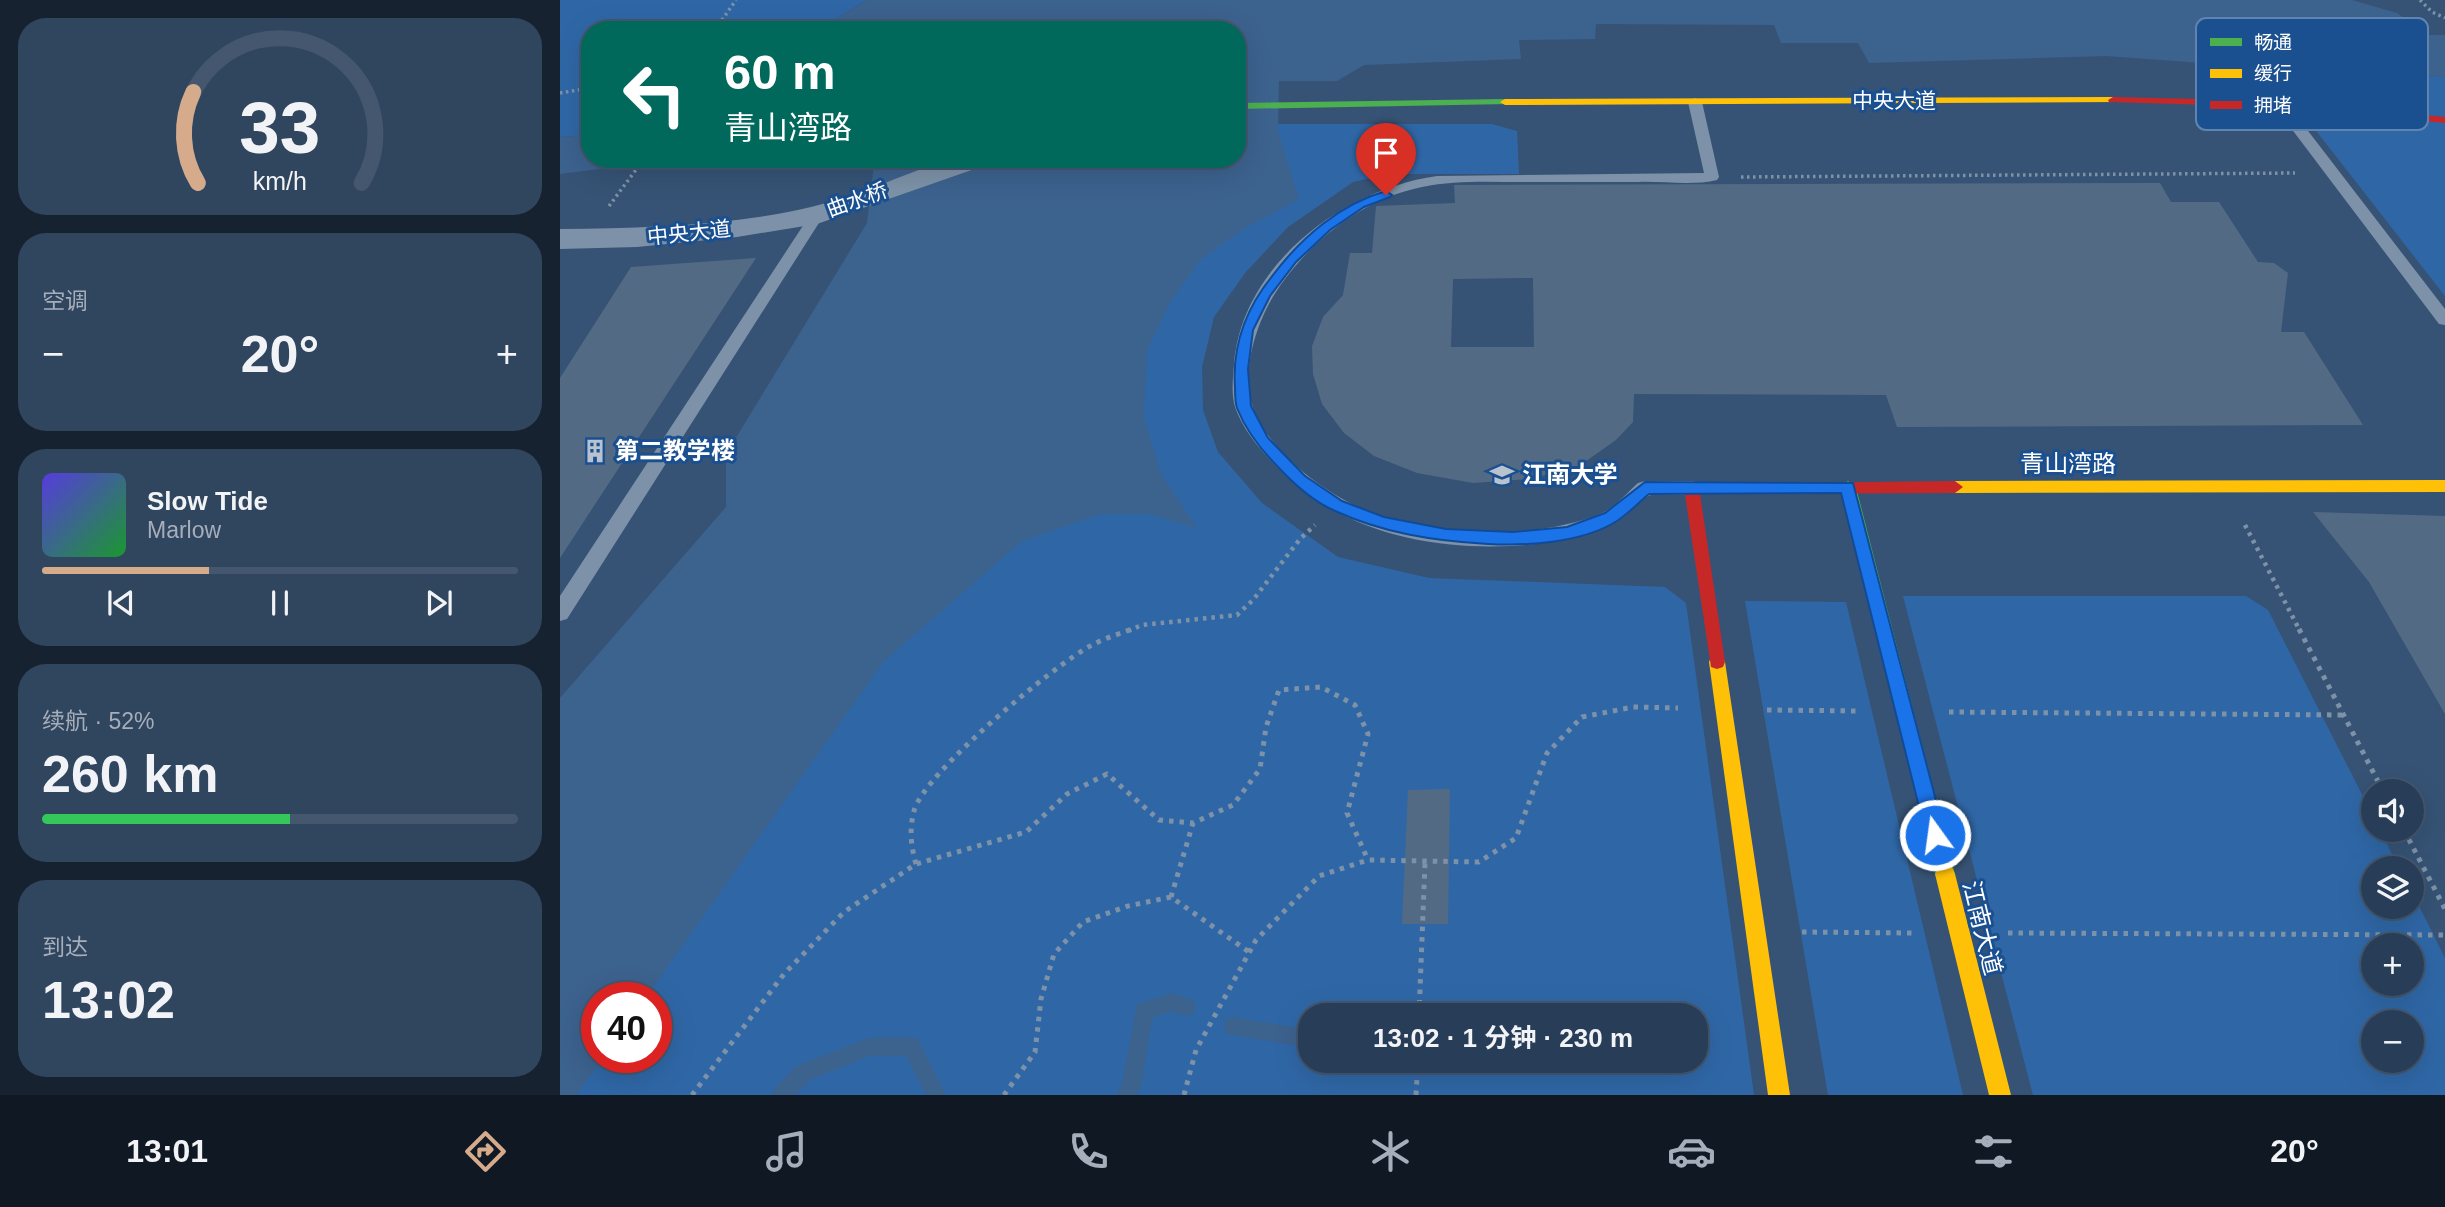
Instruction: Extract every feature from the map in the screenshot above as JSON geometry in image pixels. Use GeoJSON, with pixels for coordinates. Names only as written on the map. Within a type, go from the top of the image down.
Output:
{"type":"FeatureCollection","features":[{"type":"Feature","properties":{"kind":"street","name":"中央大道"},"geometry":{"type":"LineString","coordinates":[[1246,106],[1375,102],[2196,101]]}},
{"type":"Feature","properties":{"kind":"street","name":"曲水桥"},"geometry":{"type":"LineString","coordinates":[[817,215],[947,168]]}},
{"type":"Feature","properties":{"kind":"street","name":"中央大道"},"geometry":{"type":"LineString","coordinates":[[560,239],[637,238],[737,228],[817,215]]}},
{"type":"Feature","properties":{"kind":"street","name":"青山湾路"},"geometry":{"type":"LineString","coordinates":[[1692,488],[2445,486]]}},
{"type":"Feature","properties":{"kind":"street","name":"江南大道"},"geometry":{"type":"LineString","coordinates":[[1848,487],[2000,1095]]}},
{"type":"Feature","properties":{"kind":"street"},"geometry":{"type":"LineString","coordinates":[[1692,488],[1779,1095]]}},
{"type":"Feature","properties":{"kind":"lane"},"geometry":{"type":"LineString","coordinates":[[1692,488],[1645,488],[1611,517],[1568,533],[1513,539],[1446,536],[1382,523],[1336,505],[1300,480],[1263,442],[1244,406],[1241,369],[1247,330],[1264,295],[1291,259],[1317,235],[1360,205],[1412,184],[1478,178],[1712,177],[1695,102]]}},
{"type":"Feature","properties":{"kind":"lane"},"geometry":{"type":"LineString","coordinates":[[2300,130],[2445,320]]}},
{"type":"Feature","properties":{"kind":"lane"},"geometry":{"type":"LineString","coordinates":[[560,613],[817,215]]}},
{"type":"Feature","properties":{"kind":"path"},"geometry":{"type":"LineString","coordinates":[[721,21],[736,0]]}},
{"type":"Feature","properties":{"kind":"path"},"geometry":{"type":"LineString","coordinates":[[2420,0],[2432,12],[2445,18]]}},
{"type":"Feature","properties":{"kind":"path"},"geometry":{"type":"LineString","coordinates":[[560,93],[581,90]]}},
{"type":"Feature","properties":{"kind":"path"},"geometry":{"type":"LineString","coordinates":[[1360,205],[1370,156],[1375,102]]}},
{"type":"Feature","properties":{"kind":"path"},"geometry":{"type":"LineString","coordinates":[[634,172],[637,168]]}},
{"type":"Feature","properties":{"kind":"path"},"geometry":{"type":"LineString","coordinates":[[1712,177],[2332,173]]}},
{"type":"Feature","properties":{"kind":"path"},"geometry":{"type":"LineString","coordinates":[[2225,487],[2378,779]]}},
{"type":"Feature","properties":{"kind":"path"},"geometry":{"type":"LineString","coordinates":[[916,864],[910,844],[914,809],[942,768],[1041,680],[1092,645],[1142,625],[1237,615],[1254,600],[1300,539],[1336,505]]}},
{"type":"Feature","properties":{"kind":"path"},"geometry":{"type":"LineString","coordinates":[[692,1095],[784,974],[836,921],[916,864],[1026,832],[1067,793],[1107,774],[1158,820],[1193,822],[1233,805],[1261,769],[1266,727],[1279,690],[1321,687],[1355,705],[1368,734],[1348,813],[1368,860]]}},
{"type":"Feature","properties":{"kind":"path"},"geometry":{"type":"LineString","coordinates":[[1171,897],[1193,822]]}},
{"type":"Feature","properties":{"kind":"path"},"geometry":{"type":"LineString","coordinates":[[2410,842],[2445,909]]}},
{"type":"Feature","properties":{"kind":"path"},"geometry":{"type":"LineString","coordinates":[[1419,1003],[1425,863]]}},
{"type":"Feature","properties":{"kind":"path"},"geometry":{"type":"LineString","coordinates":[[1004,1095],[1035,1052],[1041,999],[1054,954],[1083,922],[1129,906],[1171,897],[1249,952]]}},
{"type":"Feature","properties":{"kind":"path"},"geometry":{"type":"LineString","coordinates":[[1754,932],[2445,935]]}},
{"type":"Feature","properties":{"kind":"path"},"geometry":{"type":"LineString","coordinates":[[1416,1095],[1417,1073]]}},
{"type":"Feature","properties":{"kind":"shaded area"},"geometry":{"type":"Polygon","coordinates":[[[560,0],[867,0],[832,21],[581,21],[581,136],[560,137],[560,0]]]}},
{"type":"Feature","properties":{"kind":"shaded area"},"geometry":{"type":"Polygon","coordinates":[[[867,0],[2352,0],[2397,13],[2404,18],[2196,18],[2196,63],[2106,56],[1869,63],[1858,43],[1781,43],[1774,25],[1596,24],[1595,39],[1519,40],[1521,59],[1364,65],[1337,81],[1279,81],[1278,131],[1299,199],[1245,228],[1201,259],[1170,302],[1147,351],[1144,418],[1161,474],[1197,528],[1150,514],[1101,514],[1022,541],[883,662],[657,982],[581,982],[581,1073],[592,1073],[576,1095],[560,1095],[560,698],[726,507],[726,454],[867,223],[873,168],[1246,168],[1246,21],[832,21],[867,0]]]}},
{"type":"Feature","properties":{"kind":"shaded area"},"geometry":{"type":"Polygon","coordinates":[[[2428,35],[2445,35],[2445,77],[2428,77],[2428,35]]]}},
{"type":"Feature","properties":{"kind":"shaded area"},"geometry":{"type":"Polygon","coordinates":[[[2428,77],[2445,77],[2445,296],[2315,130],[2428,130],[2428,77]]]}},
{"type":"Feature","properties":{"kind":"shaded area"},"geometry":{"type":"Polygon","coordinates":[[[1274,124],[1492,124],[1517,131],[1519,174],[1389,174],[1353,182],[1288,227],[1245,273],[1214,317],[1202,367],[1203,410],[1218,452],[1262,503],[1338,557],[1429,578],[1665,587],[1686,603],[1754,1095],[560,1095],[581,1073],[672,1073],[672,982],[638,982],[892,641],[1136,380],[1150,319],[1274,124]]]}},
{"type":"Feature","properties":{"kind":"shaded area"},"geometry":{"type":"Polygon","coordinates":[[[581,136],[581,168],[607,168],[560,174],[560,137],[581,136]]]}},
{"type":"Feature","properties":{"kind":"shaded area"},"geometry":{"type":"Polygon","coordinates":[[[1903,596],[2246,596],[2268,610],[2361,792],[2361,842],[2386,842],[2393,856],[2361,856],[2361,919],[2424,919],[2424,916],[2445,958],[2445,1095],[2033,1095],[1903,596]]]}},
{"type":"Feature","properties":{"kind":"shaded area"},"geometry":{"type":"Polygon","coordinates":[[[1745,601],[1846,602],[1963,1095],[1828,1095],[1745,601]]]}},
{"type":"Feature","properties":{"kind":"building"},"geometry":{"type":"Polygon","coordinates":[[[2160,183],[2171,202],[2219,202],[2258,262],[2274,263],[2288,273],[2281,332],[2304,332],[2363,425],[1897,427],[1886,395],[1634,394],[1633,422],[1616,440],[1579,466],[1530,479],[1473,483],[1417,473],[1374,456],[1344,433],[1322,404],[1313,374],[1312,346],[1323,317],[1343,295],[1350,253],[1372,253],[1376,206],[1455,203],[1454,185],[2160,183]],[[1533,278],[1453,279],[1451,347],[1534,347],[1533,278]]]}},
{"type":"Feature","properties":{"kind":"building","name":"第二教学楼"},"geometry":{"type":"Polygon","coordinates":[[[756,258],[560,558],[560,378],[631,267],[756,258]]]}},
{"type":"Feature","properties":{"kind":"building"},"geometry":{"type":"Polygon","coordinates":[[[2313,512],[2445,516],[2445,714],[2369,582],[2313,512]]]}},
{"type":"Feature","properties":{"kind":"building"},"geometry":{"type":"Polygon","coordinates":[[[1450,789],[1448,924],[1402,924],[1408,790],[1450,789]]]}},
{"type":"Feature","properties":{"kind":"waterway"},"geometry":{"type":"LineString","coordinates":[[1127,1095],[1132,1083],[1144,1011],[1172,1002],[1186,1007]]}},
{"type":"Feature","properties":{"kind":"waterway"},"geometry":{"type":"LineString","coordinates":[[1233,1026],[1298,1037]]}},
{"type":"Feature","properties":{"kind":"waterway"},"geometry":{"type":"LineString","coordinates":[[782,1095],[803,1073],[869,1047],[911,1046],[936,1095]]}},
{"type":"Feature","properties":{"kind":"traffic: fast"},"geometry":{"type":"LineString","coordinates":[[1246,106],[1505,102]]}},
{"type":"Feature","properties":{"kind":"traffic: fast"},"geometry":{"type":"LineString","coordinates":[[1848,487],[1945,874]]}},
{"type":"Feature","properties":{"kind":"traffic: slow"},"geometry":{"type":"LineString","coordinates":[[1505,102],[2113,100]]}},
{"type":"Feature","properties":{"kind":"traffic: slow"},"geometry":{"type":"LineString","coordinates":[[1955,487],[2445,486]]}},
{"type":"Feature","properties":{"kind":"traffic: slow"},"geometry":{"type":"LineString","coordinates":[[1717,662],[1779,1095]]}},
{"type":"Feature","properties":{"kind":"traffic: slow"},"geometry":{"type":"LineString","coordinates":[[1945,874],[2000,1095]]}},
{"type":"Feature","properties":{"kind":"traffic: jam"},"geometry":{"type":"LineString","coordinates":[[2113,100],[2196,102]]}},
{"type":"Feature","properties":{"kind":"traffic: jam"},"geometry":{"type":"LineString","coordinates":[[2428,118],[2445,120]]}},
{"type":"Feature","properties":{"kind":"traffic: jam"},"geometry":{"type":"LineString","coordinates":[[1717,662],[1692,488],[1955,487]]}},
{"type":"Feature","properties":{"kind":"place","name":"第二教学楼"},"geometry":{"type":"Point","coordinates":[595,451]}},
{"type":"Feature","properties":{"kind":"place","name":"江南大学"},"geometry":{"type":"Point","coordinates":[1502,475]}},
{"type":"Feature","properties":{"kind":"route"},"geometry":{"type":"LineString","coordinates":[[1386,195],[1360,205],[1325,228],[1291,259],[1264,295],[1247,330],[1241,369],[1244,406],[1263,442],[1300,480],[1336,505],[1382,523],[1446,536],[1513,539],[1568,533],[1611,517],[1645,488],[1848,487],[1935,835]]}}]}
